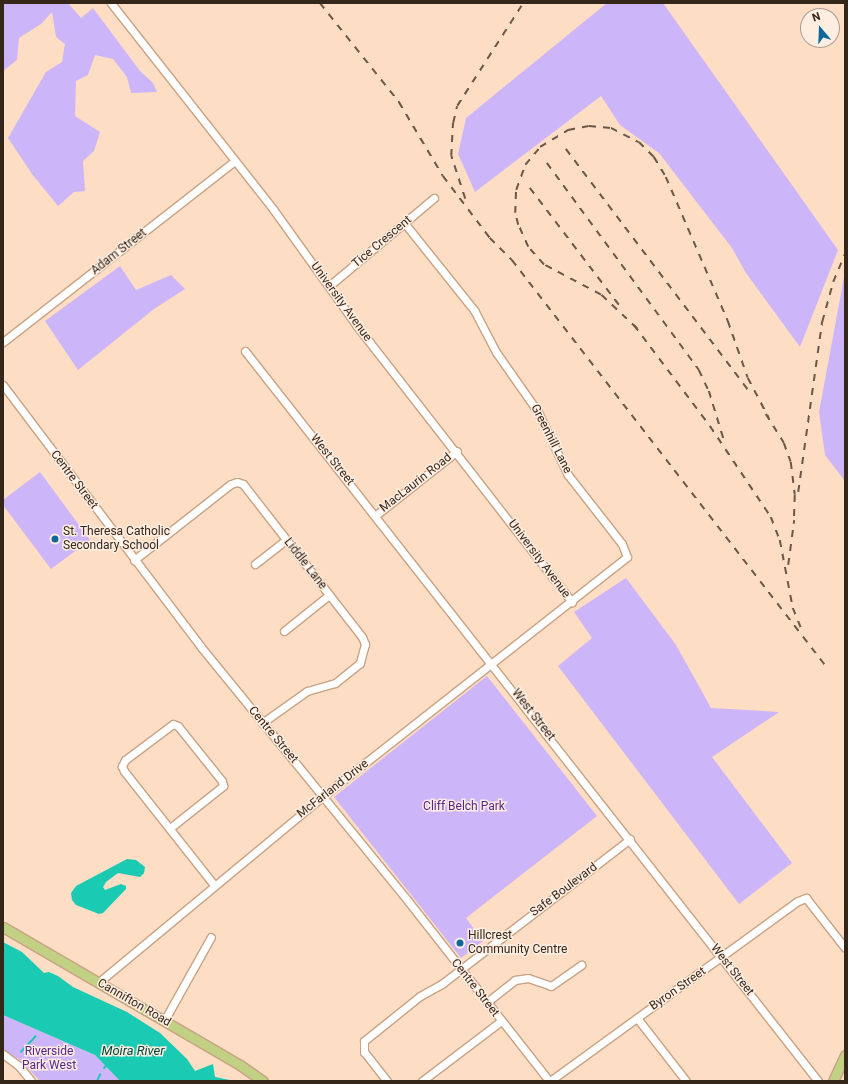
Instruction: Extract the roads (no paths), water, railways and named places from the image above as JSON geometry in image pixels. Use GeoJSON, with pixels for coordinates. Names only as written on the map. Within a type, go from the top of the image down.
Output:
{"type":"FeatureCollection","features":[{"type":"Feature","properties":{"kind":"main road","name":"Cannifton Road"},"geometry":{"type":"LineString","coordinates":[[3,927],[99,982],[264,1081]]}},
{"type":"Feature","properties":{"kind":"main road"},"geometry":{"type":"LineString","coordinates":[[833,1081],[845,1055]]}},
{"type":"Feature","properties":{"kind":"street","name":"University Avenue"},"geometry":{"type":"LineString","coordinates":[[111,3],[235,161],[329,286],[357,326],[457,451],[572,602]]}},
{"type":"Feature","properties":{"kind":"street","name":"Adam Street"},"geometry":{"type":"LineString","coordinates":[[3,342],[235,161]]}},
{"type":"Feature","properties":{"kind":"street","name":"Tice Crescent"},"geometry":{"type":"LineString","coordinates":[[329,286],[405,224],[434,198]]}},
{"type":"Feature","properties":{"kind":"street","name":"Greenhill Lane"},"geometry":{"type":"LineString","coordinates":[[405,224],[441,266],[474,310],[496,352],[538,412],[568,475],[627,551],[627,557],[621,564],[572,602]]}},
{"type":"Feature","properties":{"kind":"street","name":"West Street"},"geometry":{"type":"LineString","coordinates":[[245,351],[376,515],[818,1081]]}},
{"type":"Feature","properties":{"kind":"street","name":"Centre Street"},"geometry":{"type":"LineString","coordinates":[[3,385],[134,560],[262,723],[323,796],[550,1081]]}},
{"type":"Feature","properties":{"kind":"street","name":"MacLaurin Road"},"geometry":{"type":"LineString","coordinates":[[376,515],[457,451]]}},
{"type":"Feature","properties":{"kind":"street","name":"Liddle Lane"},"geometry":{"type":"LineString","coordinates":[[134,560],[237,482],[243,484],[362,637],[364,644],[363,657],[335,683],[306,691],[262,723]]}},
{"type":"Feature","properties":{"kind":"street"},"geometry":{"type":"LineString","coordinates":[[255,564],[286,540]]}},
{"type":"Feature","properties":{"kind":"street"},"geometry":{"type":"LineString","coordinates":[[284,630],[329,595]]}},
{"type":"Feature","properties":{"kind":"street","name":"McFarland Drive"},"geometry":{"type":"LineString","coordinates":[[99,982],[323,796],[572,602]]}},
{"type":"Feature","properties":{"kind":"street"},"geometry":{"type":"LineString","coordinates":[[170,828],[223,786],[222,781],[178,726],[173,724],[125,760],[122,766],[124,771],[214,885]]}},
{"type":"Feature","properties":{"kind":"street","name":"Safe Boulevard"},"geometry":{"type":"LineString","coordinates":[[387,1081],[364,1052],[364,1041],[420,996],[437,987],[630,840]]}},
{"type":"Feature","properties":{"kind":"street","name":"Byron Street"},"geometry":{"type":"LineString","coordinates":[[550,1081],[722,958],[789,906],[806,898],[845,948]]}},
{"type":"Feature","properties":{"kind":"street"},"geometry":{"type":"LineString","coordinates":[[164,1021],[211,938]]}},
{"type":"Feature","properties":{"kind":"street"},"geometry":{"type":"LineString","coordinates":[[487,1002],[515,980],[528,978],[551,986],[581,965]]}},
{"type":"Feature","properties":{"kind":"street"},"geometry":{"type":"LineString","coordinates":[[637,1018],[686,1081]]}},
{"type":"Feature","properties":{"kind":"street"},"geometry":{"type":"LineString","coordinates":[[422,1081],[501,1021]]}},
{"type":"Feature","properties":{"kind":"street"},"geometry":{"type":"LineString","coordinates":[[3,1054],[19,1066],[31,1081]]}},
{"type":"Feature","properties":{"kind":"water"},"geometry":{"type":"Polygon","coordinates":[[[127,859],[136,860],[145,867],[144,873],[140,877],[118,873],[106,882],[103,887],[105,890],[121,884],[126,886],[126,889],[103,913],[99,914],[76,905],[72,900],[71,893],[76,886],[127,859]]]}},
{"type":"Feature","properties":{"kind":"water","name":"Moira River"},"geometry":{"type":"Polygon","coordinates":[[[3,942],[22,952],[44,973],[49,972],[58,976],[73,987],[127,1012],[160,1033],[187,1059],[195,1071],[213,1064],[215,1077],[235,1081],[120,1081],[95,1055],[3,1015],[3,942]]]}},
{"type":"Feature","properties":{"kind":"waterway"},"geometry":{"type":"LineString","coordinates":[[21,1052],[35,1037]]}},
{"type":"Feature","properties":{"kind":"waterway"},"geometry":{"type":"LineString","coordinates":[[104,1068],[107,1065]]}},
{"type":"Feature","properties":{"kind":"waterway"},"geometry":{"type":"LineString","coordinates":[[97,1081],[100,1075]]}},
{"type":"Feature","properties":{"kind":"railway"},"geometry":{"type":"LineString","coordinates":[[320,3],[399,102],[443,176],[490,238],[512,260],[825,665]]}},
{"type":"Feature","properties":{"kind":"railway"},"geometry":{"type":"LineString","coordinates":[[465,199],[451,156],[453,123],[457,106],[523,3]]}},
{"type":"Feature","properties":{"kind":"railway"},"geometry":{"type":"LineString","coordinates":[[637,329],[601,295],[544,265],[528,247],[518,225],[515,213],[516,190],[525,165],[540,147],[568,130],[589,126],[611,128],[639,142],[654,157],[666,177],[728,321],[748,378],[769,418]]}},
{"type":"Feature","properties":{"kind":"railway"},"geometry":{"type":"LineString","coordinates":[[566,149],[752,395]]}},
{"type":"Feature","properties":{"kind":"railway"},"geometry":{"type":"LineString","coordinates":[[547,163],[699,370],[709,391],[724,440]]}},
{"type":"Feature","properties":{"kind":"railway"},"geometry":{"type":"LineString","coordinates":[[530,188],[620,306]]}},
{"type":"Feature","properties":{"kind":"railway"},"geometry":{"type":"LineString","coordinates":[[798,492],[822,322],[833,282],[845,254]]}},
{"type":"Feature","properties":{"kind":"railway"},"geometry":{"type":"LineString","coordinates":[[634,325],[710,426],[771,517],[780,540],[793,608],[802,630]]}},
{"type":"Feature","properties":{"kind":"railway"},"geometry":{"type":"LineString","coordinates":[[766,414],[784,443],[791,462],[795,495],[794,524]]}},
{"type":"Feature","properties":{"kind":"railway"},"geometry":{"type":"LineString","coordinates":[[788,565],[794,520]]}},
{"type":"Feature","properties":{"kind":"place","name":"St. Theresa Catholic Secondary School"},"geometry":{"type":"Point","coordinates":[55,539]}},
{"type":"Feature","properties":{"kind":"place","name":"Hillcrest Community Centre"},"geometry":{"type":"Point","coordinates":[460,943]}},
{"type":"Feature","properties":{"kind":"park label","name":"Cliff Belch Park"},"geometry":{"type":"Point","coordinates":[464,807]}},
{"type":"Feature","properties":{"kind":"park label","name":"Riverside Park West"},"geometry":{"type":"Point","coordinates":[49,1059]}}]}
